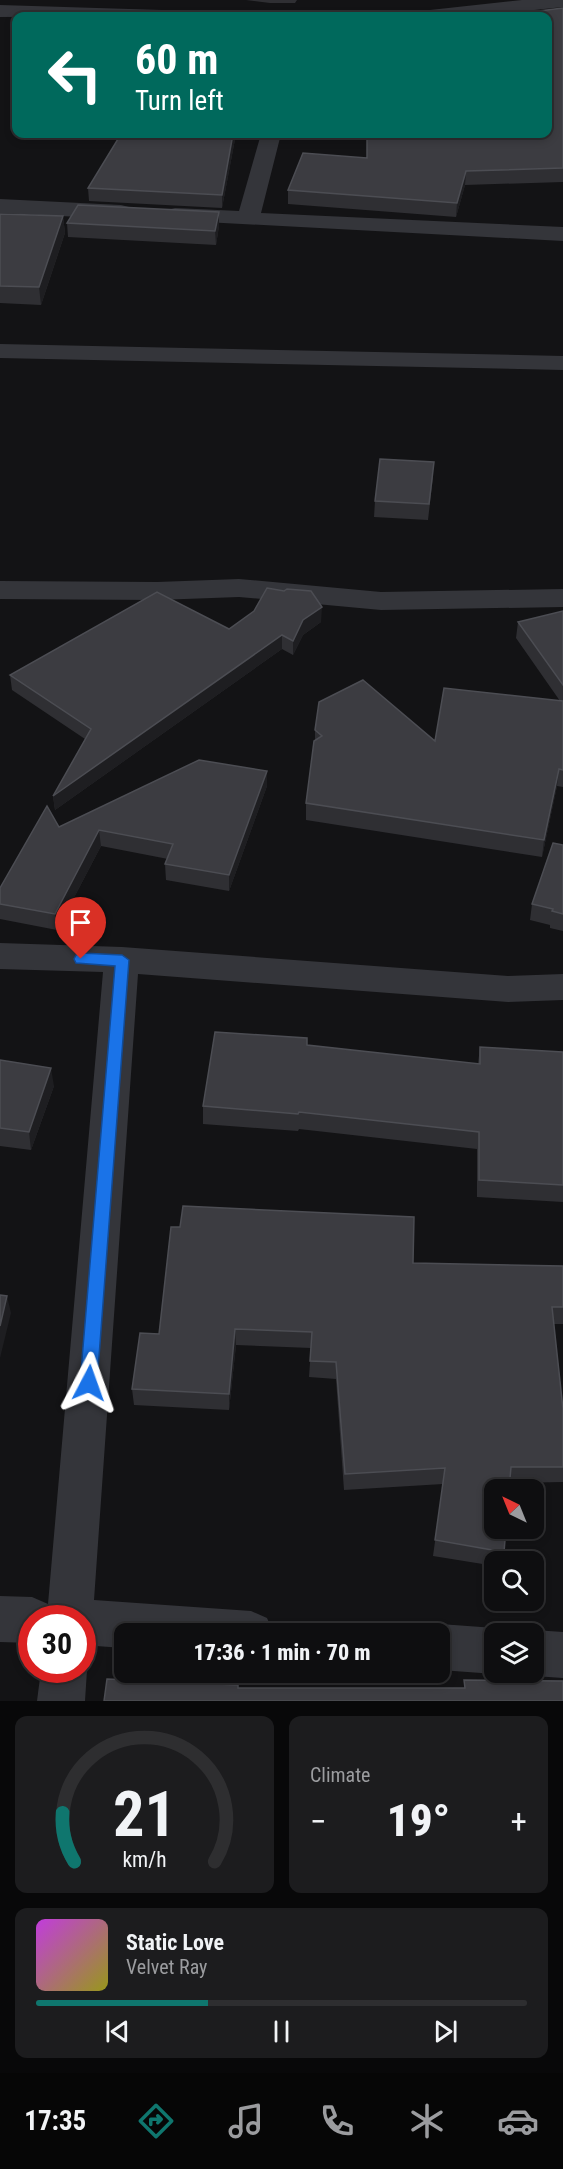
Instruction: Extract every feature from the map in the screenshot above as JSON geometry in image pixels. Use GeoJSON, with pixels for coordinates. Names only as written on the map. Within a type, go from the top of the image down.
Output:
{"type":"FeatureCollection","features":[{"type":"Feature","properties":{"kind":"street"},"geometry":{"type":"LineString","coordinates":[[465,12],[563,1]]}},
{"type":"Feature","properties":{"kind":"street"},"geometry":{"type":"LineString","coordinates":[[0,11],[32,12]]}},
{"type":"Feature","properties":{"kind":"street"},"geometry":{"type":"LineString","coordinates":[[248,219],[271,138]]}},
{"type":"Feature","properties":{"kind":"street"},"geometry":{"type":"LineString","coordinates":[[0,206],[563,234]]}},
{"type":"Feature","properties":{"kind":"street"},"geometry":{"type":"LineString","coordinates":[[0,351],[563,363]]}},
{"type":"Feature","properties":{"kind":"street"},"geometry":{"type":"LineString","coordinates":[[0,590],[157,591],[239,588],[381,601],[563,598]]}},
{"type":"Feature","properties":{"kind":"street"},"geometry":{"type":"LineString","coordinates":[[0,956],[122,960],[508,989],[563,987]]}},
{"type":"Feature","properties":{"kind":"street"},"geometry":{"type":"LineString","coordinates":[[71,1605],[122,960]]}},
{"type":"Feature","properties":{"kind":"street"},"geometry":{"type":"LineString","coordinates":[[0,1619],[18,1620]]}},
{"type":"Feature","properties":{"kind":"street"},"geometry":{"type":"LineString","coordinates":[[96,1623],[114,1624]]}},
{"type":"Feature","properties":{"kind":"street"},"geometry":{"type":"LineString","coordinates":[[450,1648],[484,1650]]}},
{"type":"Feature","properties":{"kind":"street"},"geometry":{"type":"LineString","coordinates":[[544,1654],[563,1655]]}},
{"type":"Feature","properties":{"kind":"street"},"geometry":{"type":"LineString","coordinates":[[61,1701],[63,1683]]}},
{"type":"Feature","properties":{"kind":"building"},"geometry":{"type":"Polygon","coordinates":[[[563,8],[563,168],[466,171],[457,203],[288,190],[303,153],[367,158],[367,138],[552,138],[552,12],[531,12],[563,8]]]}},
{"type":"Feature","properties":{"kind":"building"},"geometry":{"type":"Polygon","coordinates":[[[119,138],[232,138],[222,195],[88,188],[119,138]]]}},
{"type":"Feature","properties":{"kind":"building"},"geometry":{"type":"Polygon","coordinates":[[[78,205],[219,212],[215,231],[67,223],[78,205]]]}},
{"type":"Feature","properties":{"kind":"building"},"geometry":{"type":"Polygon","coordinates":[[[0,214],[63,216],[39,287],[0,286],[0,214]]]}},
{"type":"Feature","properties":{"kind":"building"},"geometry":{"type":"Polygon","coordinates":[[[380,459],[434,462],[429,504],[375,501],[380,459]]]}},
{"type":"Feature","properties":{"kind":"building"},"geometry":{"type":"Polygon","coordinates":[[[267,588],[284,591],[287,589],[311,591],[322,607],[303,620],[293,641],[282,635],[53,796],[91,729],[10,675],[157,592],[229,629],[254,611],[267,588]]]}},
{"type":"Feature","properties":{"kind":"building"},"geometry":{"type":"Polygon","coordinates":[[[563,611],[563,685],[518,622],[563,611]]]}},
{"type":"Feature","properties":{"kind":"building"},"geometry":{"type":"Polygon","coordinates":[[[363,680],[435,741],[444,688],[563,701],[563,770],[559,769],[544,840],[306,803],[314,741],[322,736],[315,730],[319,702],[363,680]]]}},
{"type":"Feature","properties":{"kind":"building"},"geometry":{"type":"Polygon","coordinates":[[[199,760],[267,771],[229,875],[165,864],[173,844],[99,830],[55,914],[0,904],[0,888],[47,806],[59,827],[199,760]]]}},
{"type":"Feature","properties":{"kind":"building"},"geometry":{"type":"Polygon","coordinates":[[[553,843],[563,845],[563,914],[532,904],[553,843]]]}},
{"type":"Feature","properties":{"kind":"building"},"geometry":{"type":"Polygon","coordinates":[[[215,1032],[307,1038],[307,1045],[480,1064],[480,1047],[563,1052],[563,1185],[479,1180],[479,1132],[299,1112],[298,1114],[203,1106],[215,1032]]]}},
{"type":"Feature","properties":{"kind":"building"},"geometry":{"type":"Polygon","coordinates":[[[0,1060],[51,1068],[29,1132],[0,1128],[0,1060]]]}},
{"type":"Feature","properties":{"kind":"building"},"geometry":{"type":"Polygon","coordinates":[[[183,1206],[414,1217],[413,1263],[563,1266],[563,1307],[552,1307],[563,1409],[563,1467],[511,1467],[510,1479],[484,1479],[484,1539],[505,1539],[504,1551],[435,1540],[445,1468],[345,1474],[336,1362],[310,1361],[312,1332],[235,1329],[229,1394],[132,1389],[140,1333],[159,1334],[171,1227],[180,1227],[183,1206]]]}},
{"type":"Feature","properties":{"kind":"building"},"geometry":{"type":"Polygon","coordinates":[[[0,1295],[7,1296],[0,1326],[0,1295]]]}},
{"type":"Feature","properties":{"kind":"building"},"geometry":{"type":"Polygon","coordinates":[[[107,1679],[114,1679],[114,1683],[194,1683],[238,1685],[238,1688],[465,1688],[464,1680],[484,1680],[484,1683],[563,1681],[563,1701],[104,1701],[107,1679]]]}},
{"type":"Feature","properties":{"kind":"route"},"geometry":{"type":"LineString","coordinates":[[81,959],[122,960],[89,1383]]}}]}
